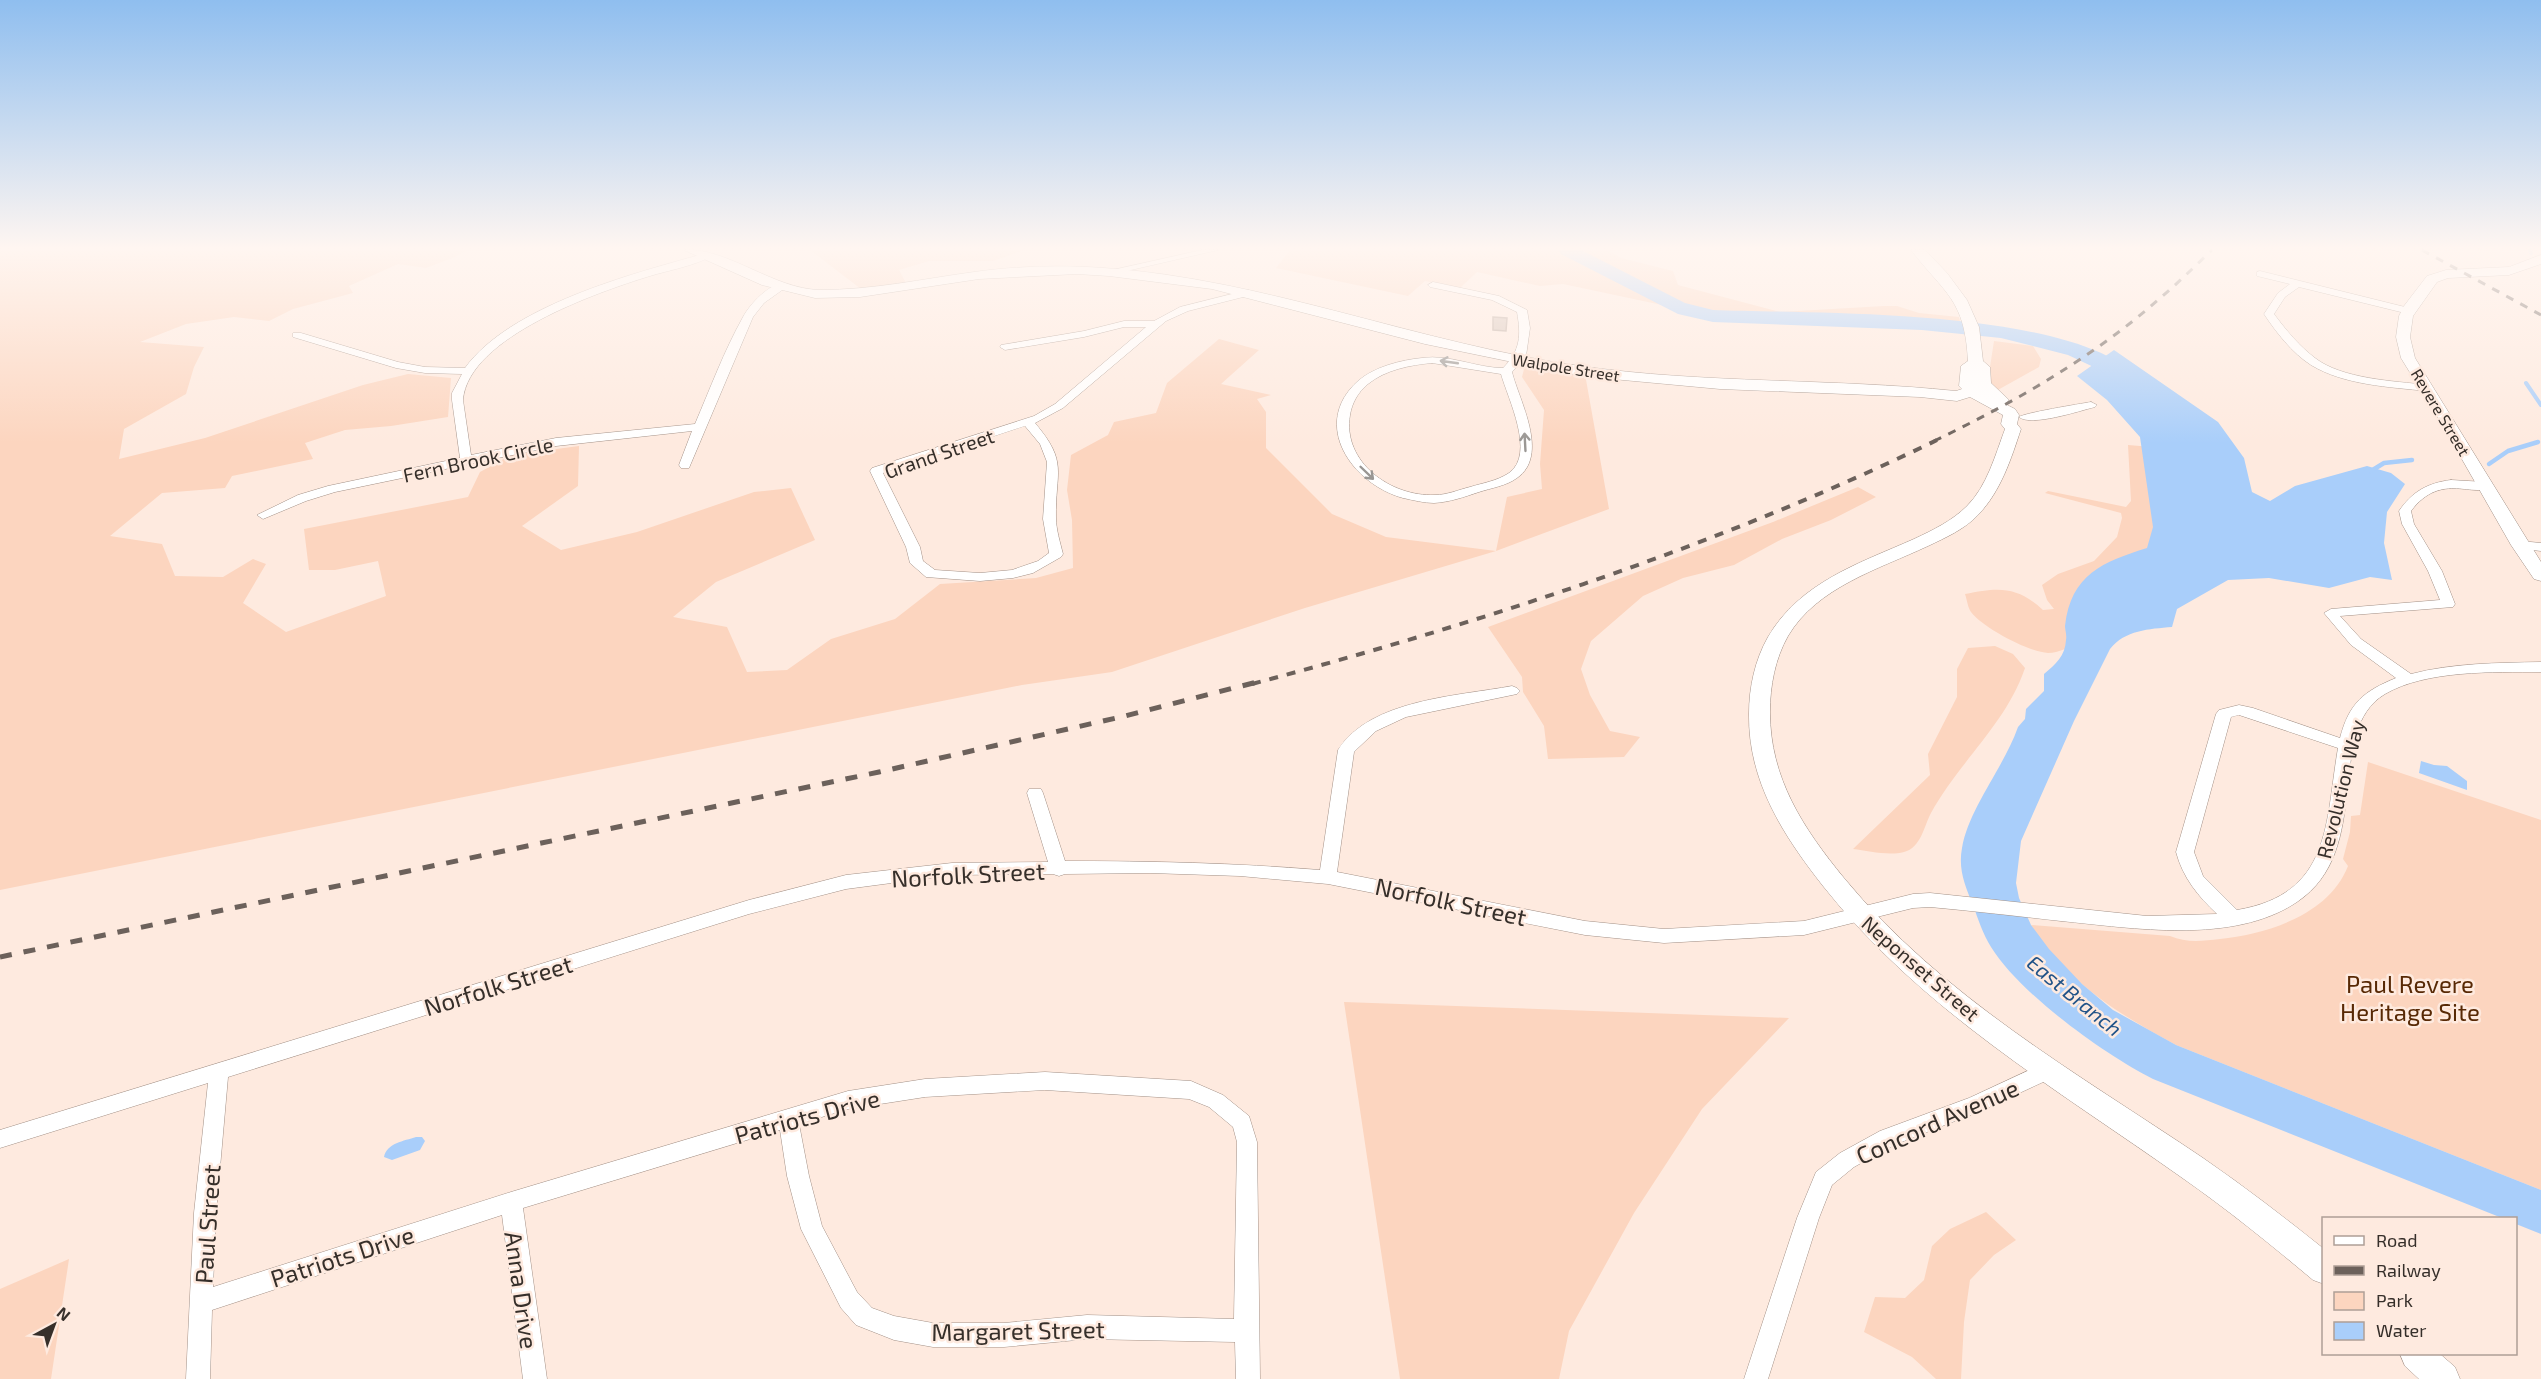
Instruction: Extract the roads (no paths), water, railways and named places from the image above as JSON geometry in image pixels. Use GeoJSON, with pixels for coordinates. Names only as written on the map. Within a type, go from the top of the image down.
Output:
{"type":"FeatureCollection","features":[{"type":"Feature","properties":{"kind":"main road","name":"Walpole Street"},"geometry":{"type":"LineString","coordinates":[[1328,314],[1425,340],[1580,371],[1675,382],[1920,392],[1957,396],[1975,393]]}},
{"type":"Feature","properties":{"kind":"main road"},"geometry":{"type":"LineString","coordinates":[[1966,314],[1973,330],[1976,363],[1982,367],[1983,386],[1975,393],[2009,411],[2012,415],[2009,424],[2019,423]]}},
{"type":"Feature","properties":{"kind":"main road","name":"Revere Street"},"geometry":{"type":"LineString","coordinates":[[2408,314],[2403,330],[2403,345],[2408,358],[2520,545],[2541,575]]}},
{"type":"Feature","properties":{"kind":"main road","name":"Neponset Street"},"geometry":{"type":"LineString","coordinates":[[2019,423],[1993,478],[1974,509],[1945,531],[1840,581],[1803,604],[1789,618],[1767,659],[1761,681],[1759,710],[1763,759],[1778,799],[1794,830],[1828,878],[1859,915],[1938,988],[2014,1047],[2219,1188],[2304,1251],[2322,1267]]}},
{"type":"Feature","properties":{"kind":"main road"},"geometry":{"type":"LineString","coordinates":[[2419,1355],[2443,1379]]}},
{"type":"Feature","properties":{"kind":"street"},"geometry":{"type":"LineString","coordinates":[[466,460],[458,393],[468,371],[484,353],[512,331],[542,314]]}},
{"type":"Feature","properties":{"kind":"street"},"geometry":{"type":"LineString","coordinates":[[685,465],[699,427],[749,314]]}},
{"type":"Feature","properties":{"kind":"street","name":"Grand Street"},"geometry":{"type":"LineString","coordinates":[[1028,422],[1046,442],[1053,462],[1049,519],[1056,554],[1048,562],[1025,572],[991,576],[931,574],[925,570],[917,563],[913,547],[876,471],[1028,422],[1059,406],[1156,324],[1174,314]]}},
{"type":"Feature","properties":{"kind":"street"},"geometry":{"type":"LineString","coordinates":[[1506,371],[1509,387],[1523,419],[1526,448],[1519,471],[1508,478],[1449,497],[1428,499],[1377,483],[1363,471],[1350,454],[1344,439],[1344,409],[1361,384],[1372,376],[1422,361],[1443,360],[1491,372],[1506,371],[1521,356],[1525,328],[1523,314]]}},
{"type":"Feature","properties":{"kind":"street"},"geometry":{"type":"LineString","coordinates":[[2269,314],[2272,321],[2312,361],[2342,375],[2427,388]]}},
{"type":"Feature","properties":{"kind":"street"},"geometry":{"type":"LineString","coordinates":[[1005,347],[1084,334],[1133,322],[1156,324]]}},
{"type":"Feature","properties":{"kind":"street"},"geometry":{"type":"LineString","coordinates":[[297,335],[396,365],[425,370],[468,371]]}},
{"type":"Feature","properties":{"kind":"street"},"geometry":{"type":"LineString","coordinates":[[2330,381],[2342,375]]}},
{"type":"Feature","properties":{"kind":"street"},"geometry":{"type":"LineString","coordinates":[[2019,423],[2091,405]]}},
{"type":"Feature","properties":{"kind":"street","name":"Fern Brook Circle"},"geometry":{"type":"LineString","coordinates":[[263,515],[302,498],[332,489],[466,460],[556,442],[699,427]]}},
{"type":"Feature","properties":{"kind":"street"},"geometry":{"type":"LineString","coordinates":[[2409,680],[2352,639],[2331,613],[2448,604],[2435,571],[2408,524],[2405,511],[2411,501],[2434,485],[2463,483],[2485,486]]}},
{"type":"Feature","properties":{"kind":"street"},"geometry":{"type":"LineString","coordinates":[[2520,545],[2541,547]]}},
{"type":"Feature","properties":{"kind":"street","name":"Revolution Way"},"geometry":{"type":"LineString","coordinates":[[1859,915],[1913,901],[1949,902],[2147,923],[2178,924],[2234,918],[2263,910],[2287,900],[2300,891],[2318,870],[2332,836],[2353,721],[2365,702],[2397,682],[2443,673],[2541,667]]}},
{"type":"Feature","properties":{"kind":"street"},"geometry":{"type":"LineString","coordinates":[[1328,877],[1346,750],[1372,726],[1396,716],[1415,710],[1512,691]]}},
{"type":"Feature","properties":{"kind":"street"},"geometry":{"type":"LineString","coordinates":[[2234,918],[2206,892],[2188,869],[2185,852],[2224,714],[2239,710],[2253,713],[2347,746]]}},
{"type":"Feature","properties":{"kind":"street"},"geometry":{"type":"LineString","coordinates":[[1035,794],[1059,870]]}},
{"type":"Feature","properties":{"kind":"street","name":"Norfolk Street"},"geometry":{"type":"LineString","coordinates":[[0,1139],[749,907],[846,882],[952,869],[1059,870],[1150,867],[1218,869],[1328,877],[1586,928],[1630,934],[1675,935],[1804,928],[1859,915]]}},
{"type":"Feature","properties":{"kind":"street","name":"Paul Street"},"geometry":{"type":"LineString","coordinates":[[198,1379],[206,1213],[219,1070]]}},
{"type":"Feature","properties":{"kind":"street","name":"Concord Avenue"},"geometry":{"type":"LineString","coordinates":[[1756,1379],[1808,1218],[1824,1179],[1847,1160],[1887,1138],[1976,1104],[2049,1070]]}},
{"type":"Feature","properties":{"kind":"street","name":"Patriots Drive"},"geometry":{"type":"LineString","coordinates":[[201,1302],[511,1202],[848,1100],[925,1088],[1045,1081],[1191,1090],[1216,1101],[1242,1122],[1247,1142],[1248,1379]]}},
{"type":"Feature","properties":{"kind":"street","name":"Margaret Street"},"geometry":{"type":"LineString","coordinates":[[788,1119],[798,1176],[812,1228],[849,1300],[864,1317],[894,1328],[933,1335],[1004,1335],[1087,1327],[1246,1331]]}},
{"type":"Feature","properties":{"kind":"street","name":"Anna Drive"},"geometry":{"type":"LineString","coordinates":[[511,1202],[535,1379]]}},
{"type":"Feature","properties":{"kind":"water"},"geometry":{"type":"Polygon","coordinates":[[[2114,350],[2218,422],[2244,458],[2252,492],[2270,501],[2295,486],[2367,466],[2391,473],[2405,484],[2387,512],[2384,543],[2392,580],[2370,577],[2329,588],[2269,578],[2228,580],[2177,609],[2172,627],[2130,634],[2110,649],[2074,721],[2021,841],[2016,883],[2019,898],[2031,925],[2049,949],[2082,984],[2113,1010],[2176,1045],[2541,1190],[2541,1234],[2517,1224],[2517,1217],[2499,1217],[2153,1079],[2111,1054],[2064,1021],[2022,984],[1991,947],[1963,877],[1961,856],[1966,833],[2018,727],[2025,719],[2026,709],[2044,691],[2044,674],[2056,663],[2064,651],[2068,608],[2074,594],[2082,582],[2103,565],[2147,548],[2153,527],[2140,437],[2107,400],[2077,376],[2114,350]]]}},
{"type":"Feature","properties":{"kind":"water"},"geometry":{"type":"Polygon","coordinates":[[[2421,761],[2447,766],[2467,781],[2467,790],[2419,773],[2421,761]]]}},
{"type":"Feature","properties":{"kind":"water"},"geometry":{"type":"Polygon","coordinates":[[[422,1137],[425,1141],[420,1150],[392,1160],[384,1157],[392,1146],[422,1137]]]}},
{"type":"Feature","properties":{"kind":"waterway","name":"East Branch"},"geometry":{"type":"LineString","coordinates":[[1706,314],[1922,324],[2001,332],[2040,339],[2076,350],[2108,365],[2133,385]]}},
{"type":"Feature","properties":{"kind":"waterway"},"geometry":{"type":"LineString","coordinates":[[2526,383],[2541,405]]}},
{"type":"Feature","properties":{"kind":"waterway"},"geometry":{"type":"LineString","coordinates":[[2489,464],[2508,451],[2538,442]]}},
{"type":"Feature","properties":{"kind":"waterway"},"geometry":{"type":"LineString","coordinates":[[2371,471],[2384,463],[2412,460]]}},
{"type":"Feature","properties":{"kind":"railway"},"geometry":{"type":"LineString","coordinates":[[1934,441],[2051,378],[2141,314]]}},
{"type":"Feature","properties":{"kind":"railway"},"geometry":{"type":"LineString","coordinates":[[1252,684],[1427,634],[1600,578],[1771,514],[1937,440]]}},
{"type":"Feature","properties":{"kind":"railway"},"geometry":{"type":"LineString","coordinates":[[0,957],[879,772],[1125,716],[1257,682]]}},
{"type":"Feature","properties":{"kind":"park label","name":"Paul Revere Heritage Site"},"geometry":{"type":"Point","coordinates":[2410,997]}}]}
